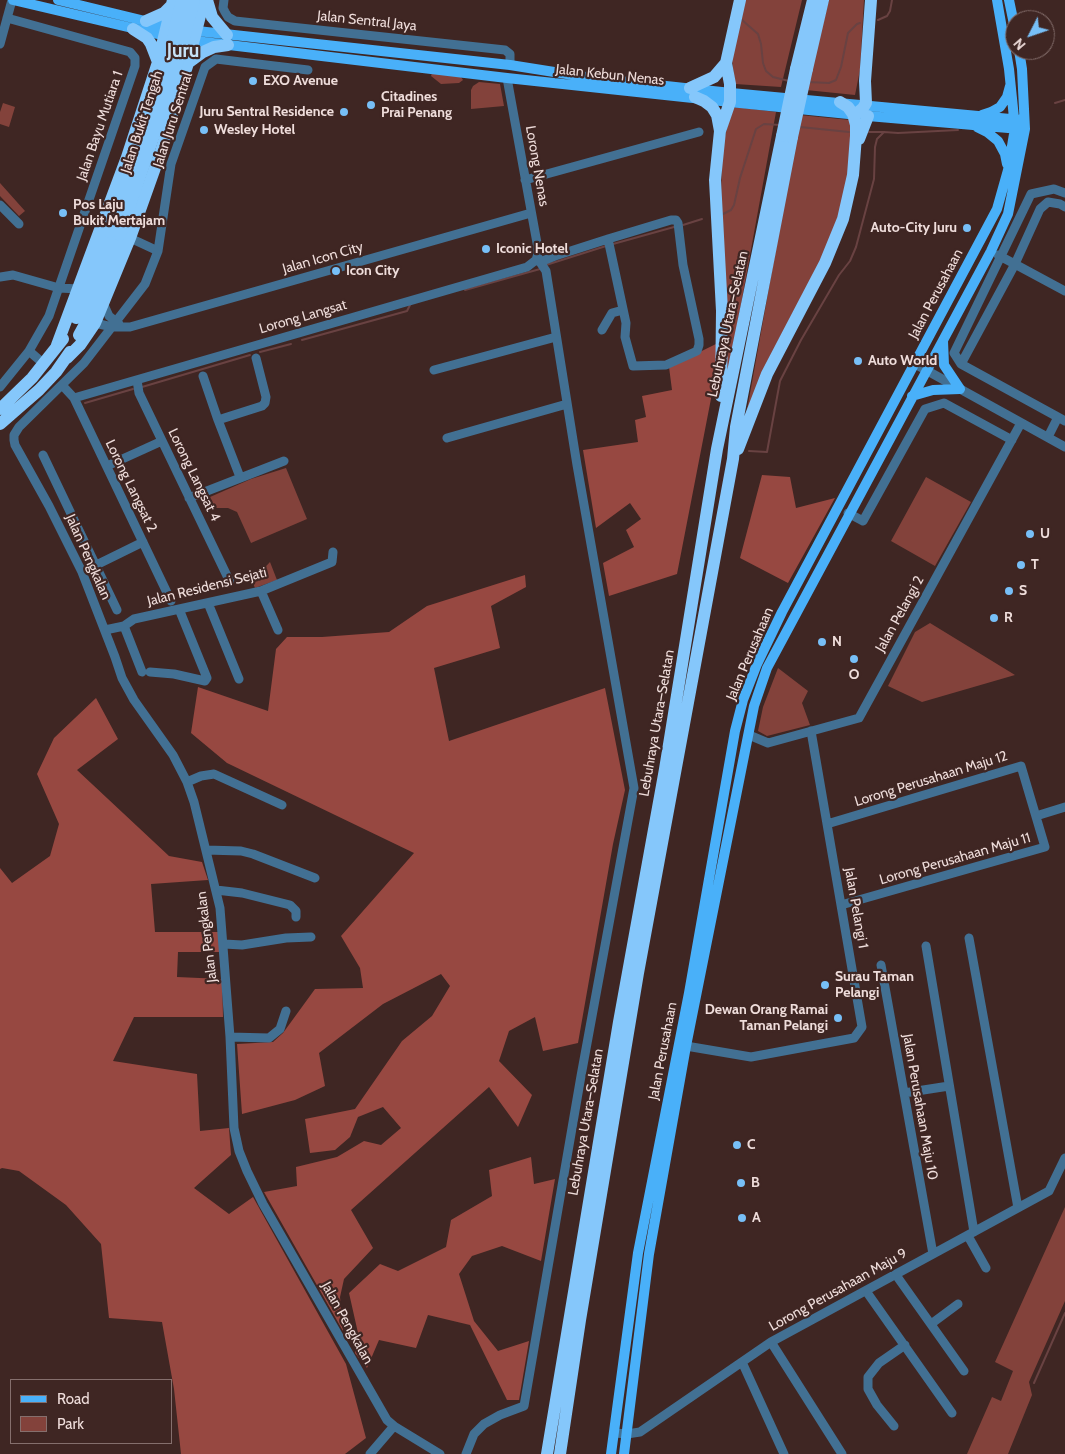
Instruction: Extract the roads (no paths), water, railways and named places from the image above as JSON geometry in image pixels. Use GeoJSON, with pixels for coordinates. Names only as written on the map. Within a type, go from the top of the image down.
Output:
{"type":"FeatureCollection","features":[{"type":"Feature","properties":{"kind":"highway","name":"Jalan Bukit Tengah"},"geometry":{"type":"LineString","coordinates":[[0,424],[39,390],[67,358],[90,313],[120,235],[173,79],[194,0]]}},
{"type":"Feature","properties":{"kind":"highway"},"geometry":{"type":"LineString","coordinates":[[67,358],[80,345],[95,323],[104,305],[120,235],[161,151],[206,0]]}},
{"type":"Feature","properties":{"kind":"highway"},"geometry":{"type":"LineString","coordinates":[[188,63],[203,52],[228,40],[212,17],[206,0]]}},
{"type":"Feature","properties":{"kind":"highway"},"geometry":{"type":"LineString","coordinates":[[717,448],[722,380],[722,311],[715,180],[720,131],[730,97],[726,63],[740,0]]}},
{"type":"Feature","properties":{"kind":"highway","name":"Lebuhraya Utara–Selatan"},"geometry":{"type":"LineString","coordinates":[[547,1454],[615,1041],[665,768],[717,448],[802,69],[813,0]]}},
{"type":"Feature","properties":{"kind":"highway","name":"Lebuhraya Utara–Selatan"},"geometry":{"type":"LineString","coordinates":[[802,69],[823,0]]}},
{"type":"Feature","properties":{"kind":"highway"},"geometry":{"type":"LineString","coordinates":[[733,459],[742,442],[749,417],[767,374],[787,332],[825,263],[843,219],[853,175],[863,111],[871,0]]}},
{"type":"Feature","properties":{"kind":"highway"},"geometry":{"type":"LineString","coordinates":[[146,21],[159,15],[176,2]]}},
{"type":"Feature","properties":{"kind":"highway"},"geometry":{"type":"LineString","coordinates":[[57,345],[127,158],[176,2]]}},
{"type":"Feature","properties":{"kind":"highway","name":"Jalan Bukit Tengah"},"geometry":{"type":"LineString","coordinates":[[0,409],[32,378],[68,333],[120,235],[165,70],[176,2]]}},
{"type":"Feature","properties":{"kind":"highway"},"geometry":{"type":"LineString","coordinates":[[133,29],[147,38],[158,62]]}},
{"type":"Feature","properties":{"kind":"highway"},"geometry":{"type":"LineString","coordinates":[[720,131],[717,115],[712,107],[692,93],[714,77],[726,63]]}},
{"type":"Feature","properties":{"kind":"highway"},"geometry":{"type":"LineString","coordinates":[[154,75],[164,64],[172,64],[179,69],[182,83]]}},
{"type":"Feature","properties":{"kind":"highway"},"geometry":{"type":"LineString","coordinates":[[840,102],[848,107],[863,111]]}},
{"type":"Feature","properties":{"kind":"highway","name":"Lebuhraya Utara–Selatan"},"geometry":{"type":"LineString","coordinates":[[560,1454],[580,1320],[638,973],[733,459],[736,427],[787,136]]}},
{"type":"Feature","properties":{"kind":"main road"},"geometry":{"type":"LineString","coordinates":[[12,0],[133,29],[166,31]]}},
{"type":"Feature","properties":{"kind":"main road"},"geometry":{"type":"LineString","coordinates":[[58,0],[146,21],[166,31]]}},
{"type":"Feature","properties":{"kind":"main road","name":"Jalan Perusahaan"},"geometry":{"type":"LineString","coordinates":[[612,1454],[638,1253],[689,993],[743,700],[757,664],[782,612],[997,208],[1020,124],[1011,84],[997,0]]}},
{"type":"Feature","properties":{"kind":"main road","name":"Jalan Kebun Nenas"},"geometry":{"type":"LineString","coordinates":[[166,31],[507,78],[692,93],[863,111],[1020,124]]}},
{"type":"Feature","properties":{"kind":"main road","name":"Jalan Kebun Nenas"},"geometry":{"type":"LineString","coordinates":[[228,40],[510,65],[692,93]]}},
{"type":"Feature","properties":{"kind":"main road","name":"Jalan Perusahaan"},"geometry":{"type":"LineString","coordinates":[[624,1454],[649,1254],[686,1046],[754,706],[767,668],[848,513],[991,251],[1008,214],[1020,124],[1022,69],[1020,60]]}},
{"type":"Feature","properties":{"kind":"main road"},"geometry":{"type":"LineString","coordinates":[[1008,170],[1005,154],[998,141],[974,120],[1000,107],[1007,97],[1011,84]]}},
{"type":"Feature","properties":{"kind":"main road","name":"Jalan Kebun Nenas"},"geometry":{"type":"LineString","coordinates":[[730,97],[840,102]]}},
{"type":"Feature","properties":{"kind":"main road"},"geometry":{"type":"LineString","coordinates":[[943,339],[944,366],[960,389]]}},
{"type":"Feature","properties":{"kind":"main road"},"geometry":{"type":"LineString","coordinates":[[912,396],[933,390],[960,389]]}},
{"type":"Feature","properties":{"kind":"street"},"geometry":{"type":"LineString","coordinates":[[0,44],[12,0]]}},
{"type":"Feature","properties":{"kind":"street","name":"Jalan Sentral Jaya"},"geometry":{"type":"LineString","coordinates":[[224,0],[223,8],[225,12],[228,17],[235,20],[508,51],[510,54],[510,65]]}},
{"type":"Feature","properties":{"kind":"street","name":"Jalan Bayu Mutiara 1"},"geometry":{"type":"LineString","coordinates":[[0,387],[29,351],[49,316],[135,66],[134,58],[130,52],[7,18]]}},
{"type":"Feature","properties":{"kind":"street","name":"Jalan Juru Sentral"},"geometry":{"type":"LineString","coordinates":[[62,385],[117,325],[145,284],[158,251],[171,164],[205,67],[216,59],[308,70]]}},
{"type":"Feature","properties":{"kind":"street","name":"Lorong Nenas"},"geometry":{"type":"LineString","coordinates":[[466,1454],[474,1434],[484,1424],[500,1415],[524,1406],[581,1076],[634,788],[556,337],[538,254],[507,78]]}},
{"type":"Feature","properties":{"kind":"street"},"geometry":{"type":"LineString","coordinates":[[525,180],[699,132]]}},
{"type":"Feature","properties":{"kind":"street"},"geometry":{"type":"LineString","coordinates":[[1048,437],[1062,419],[961,364],[954,353],[1031,194],[1054,189],[1065,192]]}},
{"type":"Feature","properties":{"kind":"street"},"geometry":{"type":"LineString","coordinates":[[961,364],[1015,264],[1040,208],[1048,202],[1065,207]]}},
{"type":"Feature","properties":{"kind":"street"},"geometry":{"type":"LineString","coordinates":[[0,205],[19,224]]}},
{"type":"Feature","properties":{"kind":"street","name":"Jalan Icon City"},"geometry":{"type":"LineString","coordinates":[[117,325],[130,327],[531,213]]}},
{"type":"Feature","properties":{"kind":"street","name":"Lorong Langsat"},"geometry":{"type":"LineString","coordinates":[[74,398],[527,266],[541,264],[609,243],[671,220],[678,223],[683,265],[699,339],[697,351],[666,365],[632,366],[625,337],[626,323],[623,310]]}},
{"type":"Feature","properties":{"kind":"street"},"geometry":{"type":"LineString","coordinates":[[120,235],[158,251]]}},
{"type":"Feature","properties":{"kind":"street"},"geometry":{"type":"LineString","coordinates":[[602,330],[612,313],[623,310],[609,243]]}},
{"type":"Feature","properties":{"kind":"street"},"geometry":{"type":"LineString","coordinates":[[991,251],[1065,291]]}},
{"type":"Feature","properties":{"kind":"street"},"geometry":{"type":"LineString","coordinates":[[0,277],[13,275],[59,288],[79,289]]}},
{"type":"Feature","properties":{"kind":"street"},"geometry":{"type":"LineString","coordinates":[[59,288],[74,303]]}},
{"type":"Feature","properties":{"kind":"street"},"geometry":{"type":"LineString","coordinates":[[104,305],[109,316],[117,325]]}},
{"type":"Feature","properties":{"kind":"street"},"geometry":{"type":"LineString","coordinates":[[95,323],[117,325]]}},
{"type":"Feature","properties":{"kind":"street"},"geometry":{"type":"LineString","coordinates":[[434,370],[556,337]]}},
{"type":"Feature","properties":{"kind":"street"},"geometry":{"type":"LineString","coordinates":[[29,351],[44,364]]}},
{"type":"Feature","properties":{"kind":"street"},"geometry":{"type":"LineString","coordinates":[[218,420],[266,403],[256,358]]}},
{"type":"Feature","properties":{"kind":"street"},"geometry":{"type":"LineString","coordinates":[[915,364],[1064,445]]}},
{"type":"Feature","properties":{"kind":"street"},"geometry":{"type":"LineString","coordinates":[[203,376],[240,477]]}},
{"type":"Feature","properties":{"kind":"street","name":"Lorong Langsat 4"},"geometry":{"type":"LineString","coordinates":[[137,380],[139,394],[230,582]]}},
{"type":"Feature","properties":{"kind":"street","name":"Lorong Langsat 2"},"geometry":{"type":"LineString","coordinates":[[62,385],[74,398],[171,601]]}},
{"type":"Feature","properties":{"kind":"street","name":"Jalan Pengkalan"},"geometry":{"type":"LineString","coordinates":[[62,385],[23,422],[14,435],[15,445],[49,506],[82,572],[124,684],[170,750],[187,782],[194,802],[216,890],[224,944],[234,1128],[239,1151],[263,1204],[387,1420],[440,1454]]}},
{"type":"Feature","properties":{"kind":"street"},"geometry":{"type":"LineString","coordinates":[[848,513],[864,521],[925,410],[944,403],[1012,440]]}},
{"type":"Feature","properties":{"kind":"street"},"geometry":{"type":"LineString","coordinates":[[447,438],[567,404]]}},
{"type":"Feature","properties":{"kind":"street","name":"Jalan Pelangi 2"},"geometry":{"type":"LineString","coordinates":[[749,735],[768,743],[859,718],[1021,422]]}},
{"type":"Feature","properties":{"kind":"street"},"geometry":{"type":"LineString","coordinates":[[107,466],[162,441]]}},
{"type":"Feature","properties":{"kind":"street"},"geometry":{"type":"LineString","coordinates":[[42,454],[117,610]]}},
{"type":"Feature","properties":{"kind":"street"},"geometry":{"type":"LineString","coordinates":[[189,498],[284,461]]}},
{"type":"Feature","properties":{"kind":"street"},"geometry":{"type":"LineString","coordinates":[[49,506],[63,496]]}},
{"type":"Feature","properties":{"kind":"street"},"geometry":{"type":"LineString","coordinates":[[82,572],[143,542]]}},
{"type":"Feature","properties":{"kind":"street","name":"Jalan Residensi Sejati"},"geometry":{"type":"LineString","coordinates":[[124,626],[134,619],[261,591],[332,562],[333,552]]}},
{"type":"Feature","properties":{"kind":"street"},"geometry":{"type":"LineString","coordinates":[[261,591],[278,630]]}},
{"type":"Feature","properties":{"kind":"street"},"geometry":{"type":"LineString","coordinates":[[208,603],[239,679]]}},
{"type":"Feature","properties":{"kind":"street"},"geometry":{"type":"LineString","coordinates":[[105,630],[124,626],[146,672],[174,674],[204,682],[207,678],[179,609]]}},
{"type":"Feature","properties":{"kind":"street","name":"Jalan Pelangi 1"},"geometry":{"type":"LineString","coordinates":[[686,1046],[751,1057],[854,1038],[862,1027],[811,731]]}},
{"type":"Feature","properties":{"kind":"street","name":"Lorong Perusahaan Maju 12"},"geometry":{"type":"LineString","coordinates":[[827,824],[1020,766],[1036,816]]}},
{"type":"Feature","properties":{"kind":"street"},"geometry":{"type":"LineString","coordinates":[[187,782],[201,776],[214,774],[282,805]]}},
{"type":"Feature","properties":{"kind":"street"},"geometry":{"type":"LineString","coordinates":[[1036,816],[1065,807]]}},
{"type":"Feature","properties":{"kind":"street","name":"Lorong Perusahaan Maju 11"},"geometry":{"type":"LineString","coordinates":[[841,905],[1045,847],[1036,816]]}},
{"type":"Feature","properties":{"kind":"street"},"geometry":{"type":"LineString","coordinates":[[206,850],[253,854],[315,878]]}},
{"type":"Feature","properties":{"kind":"street"},"geometry":{"type":"LineString","coordinates":[[216,890],[242,893],[290,905],[296,911],[296,917]]}},
{"type":"Feature","properties":{"kind":"street"},"geometry":{"type":"LineString","coordinates":[[224,944],[242,945],[286,938],[311,937]]}},
{"type":"Feature","properties":{"kind":"street"},"geometry":{"type":"LineString","coordinates":[[969,938],[1018,1208]]}},
{"type":"Feature","properties":{"kind":"street"},"geometry":{"type":"LineString","coordinates":[[926,946],[971,1234],[986,1268]]}},
{"type":"Feature","properties":{"kind":"street","name":"Jalan Perusahaan Maju 10"},"geometry":{"type":"LineString","coordinates":[[881,965],[933,1254]]}},
{"type":"Feature","properties":{"kind":"street"},"geometry":{"type":"LineString","coordinates":[[230,1037],[269,1038],[280,1029],[286,1011]]}},
{"type":"Feature","properties":{"kind":"street"},"geometry":{"type":"LineString","coordinates":[[904,1093],[949,1086]]}},
{"type":"Feature","properties":{"kind":"street","name":"Lorong Perusahaan Maju 9"},"geometry":{"type":"LineString","coordinates":[[615,1433],[640,1432],[771,1342],[1049,1191],[1065,1158]]}},
{"type":"Feature","properties":{"kind":"street"},"geometry":{"type":"LineString","coordinates":[[896,1275],[964,1371]]}},
{"type":"Feature","properties":{"kind":"street"},"geometry":{"type":"LineString","coordinates":[[866,1291],[952,1413]]}},
{"type":"Feature","properties":{"kind":"street"},"geometry":{"type":"LineString","coordinates":[[931,1324],[958,1304]]}},
{"type":"Feature","properties":{"kind":"street"},"geometry":{"type":"LineString","coordinates":[[771,1342],[842,1454]]}},
{"type":"Feature","properties":{"kind":"street"},"geometry":{"type":"LineString","coordinates":[[894,1426],[868,1389],[868,1377],[879,1363],[905,1345]]}},
{"type":"Feature","properties":{"kind":"street"},"geometry":{"type":"LineString","coordinates":[[742,1362],[784,1454]]}},
{"type":"Feature","properties":{"kind":"street"},"geometry":{"type":"LineString","coordinates":[[370,1454],[394,1426]]}},
{"type":"Feature","properties":{"kind":"waterway"},"geometry":{"type":"LineString","coordinates":[[878,20],[887,16],[892,0]]}},
{"type":"Feature","properties":{"kind":"waterway"},"geometry":{"type":"LineString","coordinates":[[742,20],[758,34],[766,71],[773,77],[789,81]]}},
{"type":"Feature","properties":{"kind":"waterway"},"geometry":{"type":"LineString","coordinates":[[808,82],[829,83],[836,80],[841,67],[848,33],[860,23]]}},
{"type":"Feature","properties":{"kind":"waterway"},"geometry":{"type":"LineString","coordinates":[[1055,103],[1065,100]]}},
{"type":"Feature","properties":{"kind":"waterway"},"geometry":{"type":"LineString","coordinates":[[723,214],[731,210],[734,205],[740,178],[756,129],[764,124],[780,125]]}},
{"type":"Feature","properties":{"kind":"waterway"},"geometry":{"type":"LineString","coordinates":[[800,127],[849,132]]}},
{"type":"Feature","properties":{"kind":"waterway"},"geometry":{"type":"LineString","coordinates":[[749,451],[767,452],[780,381],[801,340],[839,275],[850,261],[856,247],[874,179],[877,139],[884,132],[958,130]]}},
{"type":"Feature","properties":{"kind":"waterway"},"geometry":{"type":"LineString","coordinates":[[869,132],[884,132]]}},
{"type":"Feature","properties":{"kind":"waterway"},"geometry":{"type":"LineString","coordinates":[[683,225],[702,219]]}},
{"type":"Feature","properties":{"kind":"waterway"},"geometry":{"type":"LineString","coordinates":[[613,244],[674,227]]}},
{"type":"Feature","properties":{"kind":"waterway"},"geometry":{"type":"LineString","coordinates":[[546,265],[606,246]]}},
{"type":"Feature","properties":{"kind":"waterway"},"geometry":{"type":"LineString","coordinates":[[465,290],[540,269]]}},
{"type":"Feature","properties":{"kind":"waterway"},"geometry":{"type":"LineString","coordinates":[[302,340],[407,311],[410,305]]}},
{"type":"Feature","properties":{"kind":"waterway"},"geometry":{"type":"LineString","coordinates":[[260,352],[291,344]]}},
{"type":"Feature","properties":{"kind":"waterway"},"geometry":{"type":"LineString","coordinates":[[142,387],[250,355]]}},
{"type":"Feature","properties":{"kind":"waterway"},"geometry":{"type":"LineString","coordinates":[[85,403],[133,389]]}},
{"type":"Feature","properties":{"kind":"waterway"},"geometry":{"type":"LineString","coordinates":[[1034,1383],[1065,1313]]}},
{"type":"Feature","properties":{"kind":"place","name":"EXO Avenue"},"geometry":{"type":"Point","coordinates":[253,81]}},
{"type":"Feature","properties":{"kind":"place","name":"Citadines Prai Penang"},"geometry":{"type":"Point","coordinates":[371,105]}},
{"type":"Feature","properties":{"kind":"place","name":"Juru Sentral Residence"},"geometry":{"type":"Point","coordinates":[344,112]}},
{"type":"Feature","properties":{"kind":"place","name":"Wesley Hotel"},"geometry":{"type":"Point","coordinates":[204,130]}},
{"type":"Feature","properties":{"kind":"place","name":"Pos Laju Bukit Mertajam"},"geometry":{"type":"Point","coordinates":[63,213]}},
{"type":"Feature","properties":{"kind":"place","name":"Auto-City Juru"},"geometry":{"type":"Point","coordinates":[967,228]}},
{"type":"Feature","properties":{"kind":"place","name":"Iconic Hotel"},"geometry":{"type":"Point","coordinates":[486,249]}},
{"type":"Feature","properties":{"kind":"place","name":"Icon City"},"geometry":{"type":"Point","coordinates":[336,271]}},
{"type":"Feature","properties":{"kind":"place","name":"Auto World"},"geometry":{"type":"Point","coordinates":[858,361]}},
{"type":"Feature","properties":{"kind":"place","name":"U"},"geometry":{"type":"Point","coordinates":[1030,534]}},
{"type":"Feature","properties":{"kind":"place","name":"T"},"geometry":{"type":"Point","coordinates":[1021,565]}},
{"type":"Feature","properties":{"kind":"place","name":"S"},"geometry":{"type":"Point","coordinates":[1009,591]}},
{"type":"Feature","properties":{"kind":"place","name":"R"},"geometry":{"type":"Point","coordinates":[994,618]}},
{"type":"Feature","properties":{"kind":"place","name":"N"},"geometry":{"type":"Point","coordinates":[822,642]}},
{"type":"Feature","properties":{"kind":"place","name":"O"},"geometry":{"type":"Point","coordinates":[854,659]}},
{"type":"Feature","properties":{"kind":"place","name":"Surau Taman Pelangi"},"geometry":{"type":"Point","coordinates":[825,985]}},
{"type":"Feature","properties":{"kind":"place","name":"Dewan Orang Ramai Taman Pelangi"},"geometry":{"type":"Point","coordinates":[838,1018]}},
{"type":"Feature","properties":{"kind":"place","name":"C"},"geometry":{"type":"Point","coordinates":[737,1145]}},
{"type":"Feature","properties":{"kind":"place","name":"B"},"geometry":{"type":"Point","coordinates":[741,1183]}},
{"type":"Feature","properties":{"kind":"place","name":"A"},"geometry":{"type":"Point","coordinates":[742,1218]}},
{"type":"Feature","properties":{"kind":"district","name":"Juru"},"geometry":{"type":"Point","coordinates":[183,51]}}]}
